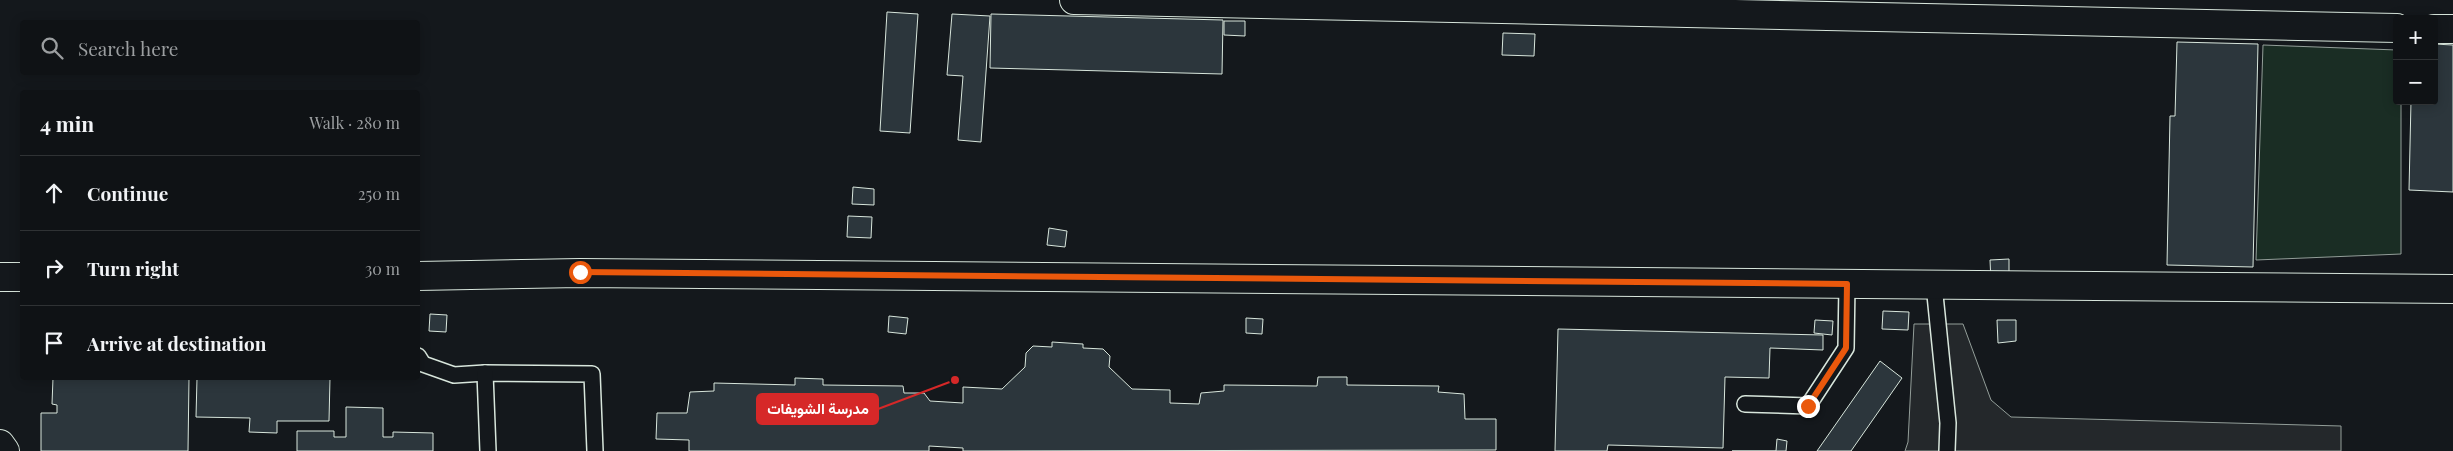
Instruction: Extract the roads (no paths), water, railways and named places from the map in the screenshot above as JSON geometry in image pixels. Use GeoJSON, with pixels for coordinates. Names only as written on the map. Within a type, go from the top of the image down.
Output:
{"type":"FeatureCollection","features":[{"type":"Feature","properties":{"kind":"street"},"geometry":{"type":"LineString","coordinates":[[1074,0],[2393,28]]}},
{"type":"Feature","properties":{"kind":"street"},"geometry":{"type":"LineString","coordinates":[[2438,29],[2453,29]]}},
{"type":"Feature","properties":{"kind":"street"},"geometry":{"type":"LineString","coordinates":[[420,276],[580,272],[2453,289]]}},
{"type":"Feature","properties":{"kind":"street"},"geometry":{"type":"LineString","coordinates":[[0,277],[20,277]]}},
{"type":"Feature","properties":{"kind":"street"},"geometry":{"type":"LineString","coordinates":[[0,444],[5,451]]}},
{"type":"Feature","properties":{"kind":"lane"},"geometry":{"type":"LineString","coordinates":[[1745,404],[1808,406],[1846,348],[1847,284]]}},
{"type":"Feature","properties":{"kind":"lane"},"geometry":{"type":"LineString","coordinates":[[1934,285],[1948,423],[1947,451]]}},
{"type":"Feature","properties":{"kind":"lane"},"geometry":{"type":"LineString","coordinates":[[420,359],[423,364],[454,375],[484,373],[592,374],[595,451]]}},
{"type":"Feature","properties":{"kind":"lane"},"geometry":{"type":"LineString","coordinates":[[484,373],[488,451]]}},
{"type":"Feature","properties":{"kind":"place","name":"مدرسة الشويفات"},"geometry":{"type":"Point","coordinates":[955,380]}}]}
